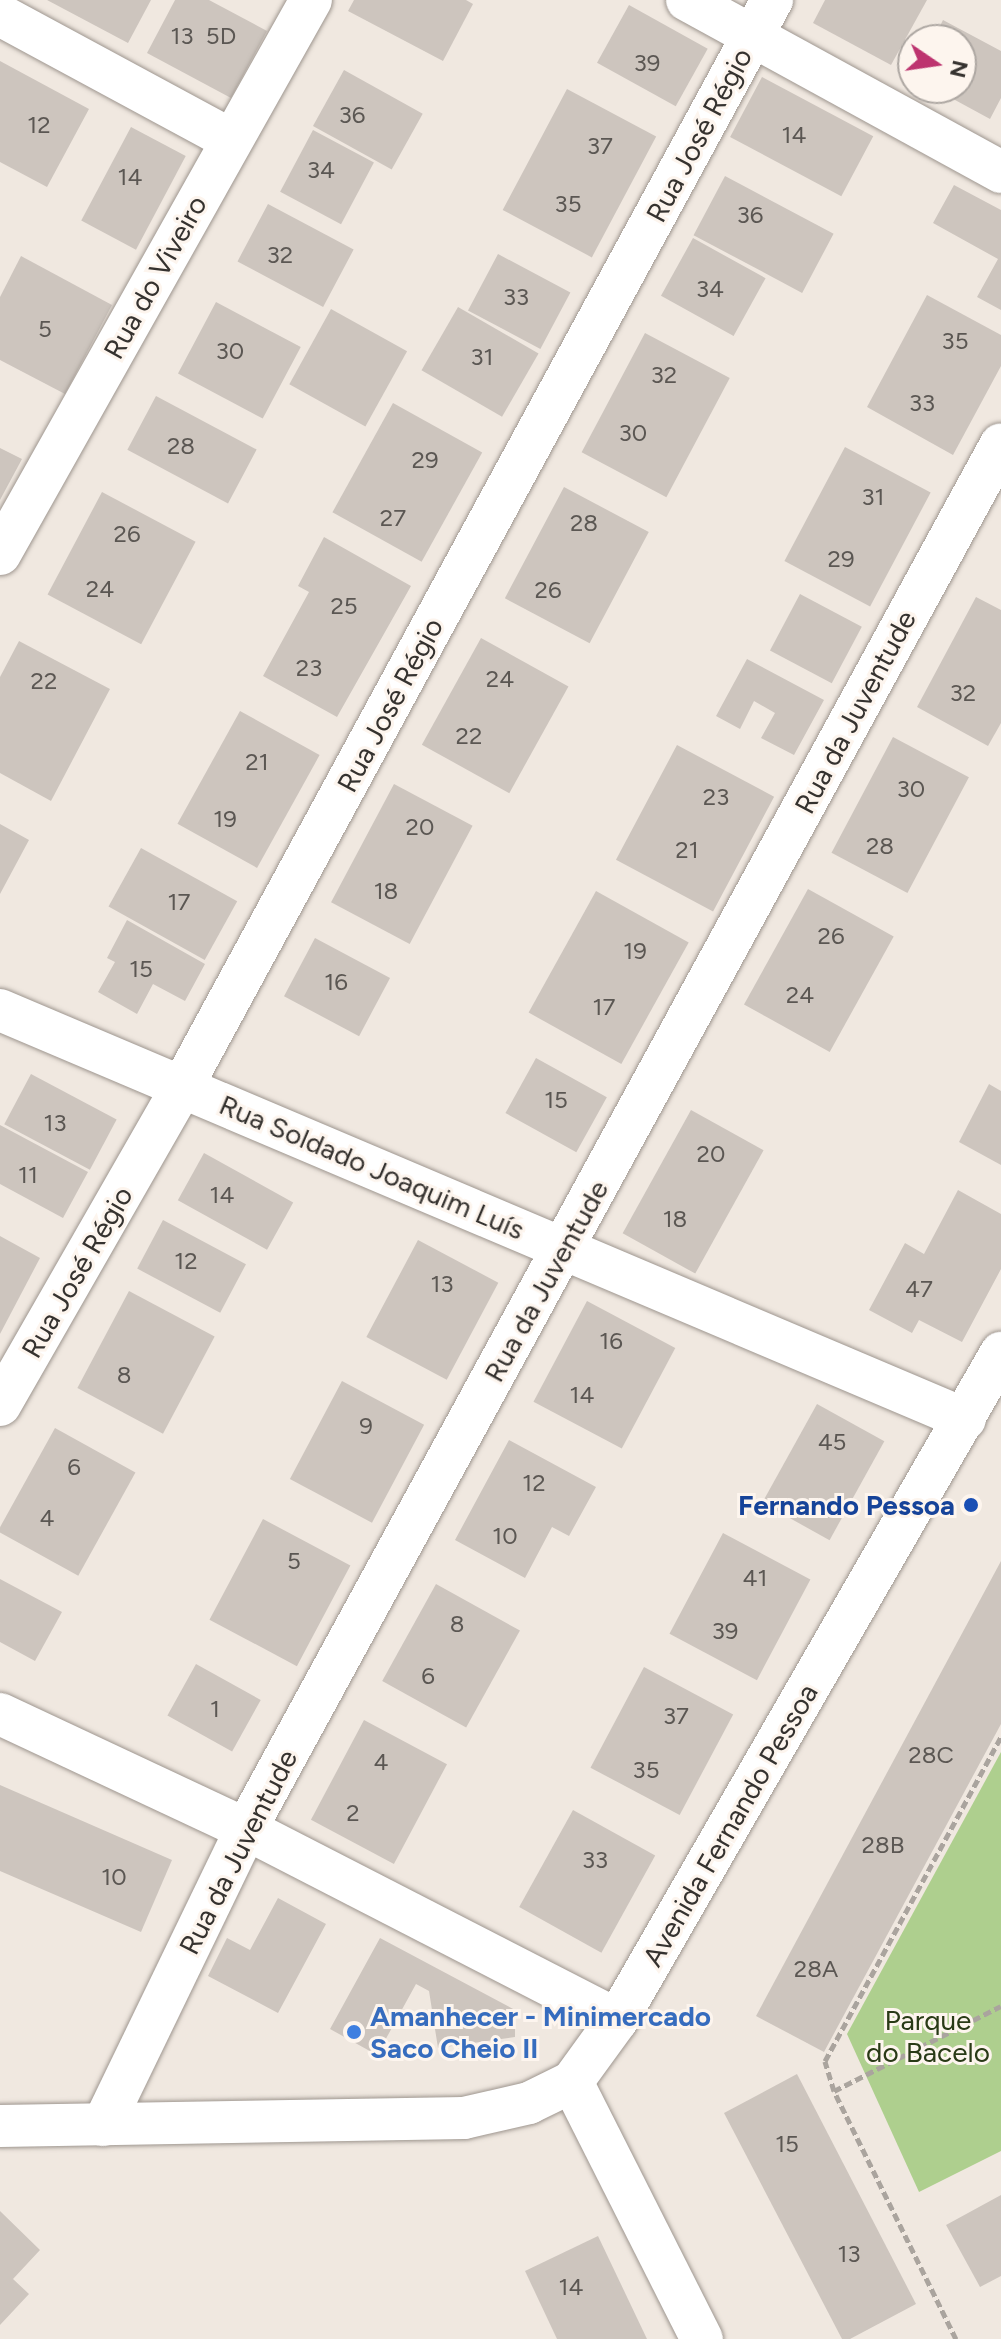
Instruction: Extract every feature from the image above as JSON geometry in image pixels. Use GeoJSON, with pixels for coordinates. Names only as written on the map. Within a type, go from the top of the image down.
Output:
{"type":"FeatureCollection","features":[{"type":"Feature","properties":{"kind":"street","name":"Rua do Viveiro"},"geometry":{"type":"LineString","coordinates":[[0,554],[311,0]]}},
{"type":"Feature","properties":{"kind":"street"},"geometry":{"type":"LineString","coordinates":[[687,0],[762,18],[1001,172]]}},
{"type":"Feature","properties":{"kind":"street"},"geometry":{"type":"LineString","coordinates":[[0,15],[231,140]]}},
{"type":"Feature","properties":{"kind":"street","name":"Rua José Régio"},"geometry":{"type":"LineString","coordinates":[[0,1405],[182,1087],[762,18]]}},
{"type":"Feature","properties":{"kind":"street","name":"Rua da Juventude"},"geometry":{"type":"LineString","coordinates":[[103,2125],[246,1829],[1001,444]]}},
{"type":"Feature","properties":{"kind":"street","name":"Rua Soldado Joaquim Luís"},"geometry":{"type":"LineString","coordinates":[[0,1010],[965,1419]]}},
{"type":"Feature","properties":{"kind":"street","name":"Avenida Fernando Pessoa"},"geometry":{"type":"LineString","coordinates":[[0,2126],[464,2118],[529,2103],[572,2082],[617,2020],[1001,1353]]}},
{"type":"Feature","properties":{"kind":"street"},"geometry":{"type":"LineString","coordinates":[[0,1714],[246,1829],[617,2020]]}},
{"type":"Feature","properties":{"kind":"street"},"geometry":{"type":"LineString","coordinates":[[572,2082],[702,2339]]}},
{"type":"Feature","properties":{"kind":"path"},"geometry":{"type":"LineString","coordinates":[[956,2339],[834,2091],[825,2061],[1001,1737]]}},
{"type":"Feature","properties":{"kind":"path"},"geometry":{"type":"LineString","coordinates":[[834,2091],[1001,2006]]}},
{"type":"Feature","properties":{"kind":"green space","name":"Parque do Bacelo"},"geometry":{"type":"Polygon","coordinates":[[[1001,1752],[1001,2151],[919,2192],[847,2034],[1001,1752]]]}},
{"type":"Feature","properties":{"kind":"building"},"geometry":{"type":"Polygon","coordinates":[[[47,0],[151,0],[128,43],[47,0]]]}},
{"type":"Feature","properties":{"kind":"building"},"geometry":{"type":"Polygon","coordinates":[[[175,0],[209,0],[267,31],[231,98],[147,53],[175,0]]]}},
{"type":"Feature","properties":{"kind":"building"},"geometry":{"type":"Polygon","coordinates":[[[354,0],[466,0],[473,4],[443,61],[348,11],[354,0]]]}},
{"type":"Feature","properties":{"kind":"building"},"geometry":{"type":"Polygon","coordinates":[[[825,0],[927,0],[914,24],[897,24],[897,54],[891,65],[813,23],[825,0]]]}},
{"type":"Feature","properties":{"kind":"building"},"geometry":{"type":"Polygon","coordinates":[[[629,5],[708,49],[676,106],[597,63],[629,5]]]}},
{"type":"Feature","properties":{"kind":"building"},"geometry":{"type":"Polygon","coordinates":[[[977,38],[1001,51],[1001,98],[990,119],[962,104],[977,104],[977,38]]]}},
{"type":"Feature","properties":{"kind":"building"},"geometry":{"type":"Polygon","coordinates":[[[0,61],[89,109],[47,187],[0,162],[0,61]]]}},
{"type":"Feature","properties":{"kind":"building"},"geometry":{"type":"Polygon","coordinates":[[[344,70],[423,114],[392,170],[313,126],[344,70]]]}},
{"type":"Feature","properties":{"kind":"building"},"geometry":{"type":"Polygon","coordinates":[[[762,77],[873,136],[841,196],[730,137],[762,77]]]}},
{"type":"Feature","properties":{"kind":"building"},"geometry":{"type":"Polygon","coordinates":[[[567,89],[656,136],[592,257],[503,210],[567,89]]]}},
{"type":"Feature","properties":{"kind":"building"},"geometry":{"type":"Polygon","coordinates":[[[131,127],[186,156],[136,250],[81,221],[131,127]]]}},
{"type":"Feature","properties":{"kind":"building"},"geometry":{"type":"Polygon","coordinates":[[[313,130],[374,162],[341,224],[280,192],[313,130]]]}},
{"type":"Feature","properties":{"kind":"building"},"geometry":{"type":"Polygon","coordinates":[[[725,176],[834,234],[802,293],[694,235],[725,176]]]}},
{"type":"Feature","properties":{"kind":"building"},"geometry":{"type":"Polygon","coordinates":[[[954,185],[1001,210],[1001,310],[977,297],[998,259],[933,223],[954,185]]]}},
{"type":"Feature","properties":{"kind":"building"},"geometry":{"type":"Polygon","coordinates":[[[268,204],[354,250],[323,307],[237,261],[268,204]]]}},
{"type":"Feature","properties":{"kind":"building"},"geometry":{"type":"Polygon","coordinates":[[[693,238],[766,278],[734,336],[661,296],[693,238]]]}},
{"type":"Feature","properties":{"kind":"building"},"geometry":{"type":"Polygon","coordinates":[[[498,254],[570,292],[540,349],[468,311],[498,254]]]}},
{"type":"Feature","properties":{"kind":"building"},"geometry":{"type":"Polygon","coordinates":[[[21,256],[112,305],[65,394],[0,360],[0,297],[21,256]]]}},
{"type":"Feature","properties":{"kind":"building"},"geometry":{"type":"Polygon","coordinates":[[[927,295],[1001,335],[1001,366],[953,455],[867,407],[927,295]]]}},
{"type":"Feature","properties":{"kind":"building"},"geometry":{"type":"Polygon","coordinates":[[[216,302],[301,347],[263,419],[178,374],[216,302]]]}},
{"type":"Feature","properties":{"kind":"building"},"geometry":{"type":"Polygon","coordinates":[[[458,307],[539,354],[502,417],[422,370],[458,307]]]}},
{"type":"Feature","properties":{"kind":"building"},"geometry":{"type":"Polygon","coordinates":[[[331,309],[407,351],[365,426],[289,384],[331,309]]]}},
{"type":"Feature","properties":{"kind":"building"},"geometry":{"type":"Polygon","coordinates":[[[645,333],[730,378],[666,497],[582,452],[645,333]]]}},
{"type":"Feature","properties":{"kind":"building"},"geometry":{"type":"Polygon","coordinates":[[[156,396],[257,450],[228,503],[127,450],[156,396]]]}},
{"type":"Feature","properties":{"kind":"building"},"geometry":{"type":"Polygon","coordinates":[[[393,403],[482,452],[422,562],[332,512],[393,403]]]}},
{"type":"Feature","properties":{"kind":"building"},"geometry":{"type":"Polygon","coordinates":[[[845,447],[931,493],[870,606],[784,561],[845,447]]]}},
{"type":"Feature","properties":{"kind":"building"},"geometry":{"type":"Polygon","coordinates":[[[0,448],[22,459],[0,500],[0,448]]]}},
{"type":"Feature","properties":{"kind":"building"},"geometry":{"type":"Polygon","coordinates":[[[564,487],[649,532],[590,643],[505,598],[564,487]]]}},
{"type":"Feature","properties":{"kind":"building"},"geometry":{"type":"Polygon","coordinates":[[[102,492],[196,542],[141,644],[48,594],[102,492]]]}},
{"type":"Feature","properties":{"kind":"building"},"geometry":{"type":"Polygon","coordinates":[[[324,537],[411,586],[337,717],[263,676],[309,592],[298,586],[324,537]]]}},
{"type":"Feature","properties":{"kind":"building"},"geometry":{"type":"Polygon","coordinates":[[[800,594],[862,627],[832,683],[770,651],[800,594]]]}},
{"type":"Feature","properties":{"kind":"building"},"geometry":{"type":"Polygon","coordinates":[[[976,597],[1001,610],[1001,723],[988,746],[917,707],[976,597]]]}},
{"type":"Feature","properties":{"kind":"building"},"geometry":{"type":"Polygon","coordinates":[[[481,638],[568,686],[509,793],[422,745],[481,638]]]}},
{"type":"Feature","properties":{"kind":"building"},"geometry":{"type":"Polygon","coordinates":[[[19,641],[110,689],[51,801],[0,773],[0,677],[19,641]]]}},
{"type":"Feature","properties":{"kind":"building"},"geometry":{"type":"Polygon","coordinates":[[[747,659],[824,700],[794,755],[761,738],[775,713],[754,701],[740,729],[716,716],[747,659]]]}},
{"type":"Feature","properties":{"kind":"building"},"geometry":{"type":"Polygon","coordinates":[[[240,711],[320,755],[257,868],[177,824],[240,711]]]}},
{"type":"Feature","properties":{"kind":"building"},"geometry":{"type":"Polygon","coordinates":[[[893,737],[969,777],[907,893],[831,853],[893,737]]]}},
{"type":"Feature","properties":{"kind":"building"},"geometry":{"type":"Polygon","coordinates":[[[677,745],[774,797],[713,911],[616,860],[677,745]]]}},
{"type":"Feature","properties":{"kind":"building"},"geometry":{"type":"Polygon","coordinates":[[[394,784],[473,826],[410,944],[331,902],[394,784]]]}},
{"type":"Feature","properties":{"kind":"building"},"geometry":{"type":"Polygon","coordinates":[[[0,824],[29,840],[0,894],[0,824]]]}},
{"type":"Feature","properties":{"kind":"building"},"geometry":{"type":"Polygon","coordinates":[[[141,848],[237,901],[205,960],[109,907],[141,848]]]}},
{"type":"Feature","properties":{"kind":"building"},"geometry":{"type":"Polygon","coordinates":[[[808,889],[894,937],[830,1052],[744,1004],[808,889]]]}},
{"type":"Feature","properties":{"kind":"building"},"geometry":{"type":"Polygon","coordinates":[[[596,891],[689,942],[621,1064],[529,1013],[596,891]]]}},
{"type":"Feature","properties":{"kind":"building"},"geometry":{"type":"Polygon","coordinates":[[[127,920],[205,964],[185,1001],[153,984],[137,1014],[98,992],[115,962],[107,958],[127,920]]]}},
{"type":"Feature","properties":{"kind":"building"},"geometry":{"type":"Polygon","coordinates":[[[315,938],[390,978],[359,1036],[284,996],[315,938]]]}},
{"type":"Feature","properties":{"kind":"building"},"geometry":{"type":"Polygon","coordinates":[[[536,1058],[607,1097],[576,1152],[505,1113],[536,1058]]]}},
{"type":"Feature","properties":{"kind":"building"},"geometry":{"type":"Polygon","coordinates":[[[31,1074],[117,1120],[90,1170],[4,1124],[31,1074]]]}},
{"type":"Feature","properties":{"kind":"building"},"geometry":{"type":"Polygon","coordinates":[[[989,1084],[1001,1091],[1001,1165],[959,1142],[989,1084]]]}},
{"type":"Feature","properties":{"kind":"building"},"geometry":{"type":"Polygon","coordinates":[[[691,1110],[764,1150],[695,1274],[623,1233],[691,1110]]]}},
{"type":"Feature","properties":{"kind":"building"},"geometry":{"type":"Polygon","coordinates":[[[0,1125],[88,1172],[63,1218],[0,1184],[0,1125]]]}},
{"type":"Feature","properties":{"kind":"building"},"geometry":{"type":"Polygon","coordinates":[[[204,1153],[293,1202],[267,1250],[178,1200],[204,1153]]]}},
{"type":"Feature","properties":{"kind":"building"},"geometry":{"type":"Polygon","coordinates":[[[958,1190],[1001,1214],[1001,1269],[962,1342],[919,1320],[912,1333],[869,1310],[905,1243],[924,1254],[958,1190]]]}},
{"type":"Feature","properties":{"kind":"building"},"geometry":{"type":"Polygon","coordinates":[[[163,1220],[246,1264],[220,1313],[137,1269],[163,1220]]]}},
{"type":"Feature","properties":{"kind":"building"},"geometry":{"type":"Polygon","coordinates":[[[0,1236],[40,1258],[0,1334],[0,1236]]]}},
{"type":"Feature","properties":{"kind":"building"},"geometry":{"type":"Polygon","coordinates":[[[418,1240],[498,1283],[447,1380],[366,1337],[418,1240]]]}},
{"type":"Feature","properties":{"kind":"building"},"geometry":{"type":"Polygon","coordinates":[[[129,1291],[215,1337],[163,1434],[77,1388],[129,1291]]]}},
{"type":"Feature","properties":{"kind":"building"},"geometry":{"type":"Polygon","coordinates":[[[587,1301],[675,1348],[622,1449],[533,1402],[587,1301]]]}},
{"type":"Feature","properties":{"kind":"building"},"geometry":{"type":"Polygon","coordinates":[[[342,1381],[424,1425],[372,1523],[290,1479],[342,1381]]]}},
{"type":"Feature","properties":{"kind":"building"},"geometry":{"type":"Polygon","coordinates":[[[817,1404],[884,1441],[830,1540],[762,1503],[817,1404]]]}},
{"type":"Feature","properties":{"kind":"building"},"geometry":{"type":"Polygon","coordinates":[[[55,1428],[135,1473],[78,1576],[0,1532],[0,1527],[55,1428]]]}},
{"type":"Feature","properties":{"kind":"building"},"geometry":{"type":"Polygon","coordinates":[[[509,1440],[596,1487],[569,1536],[552,1527],[525,1578],[455,1540],[509,1440]]]}},
{"type":"Feature","properties":{"kind":"building"},"geometry":{"type":"Polygon","coordinates":[[[263,1519],[350,1565],[297,1666],[209,1620],[263,1519]]]}},
{"type":"Feature","properties":{"kind":"building"},"geometry":{"type":"Polygon","coordinates":[[[723,1533],[810,1579],[757,1680],[669,1634],[723,1533]]]}},
{"type":"Feature","properties":{"kind":"building"},"geometry":{"type":"Polygon","coordinates":[[[1001,1561],[1001,1724],[824,2052],[756,2016],[1001,1561]]]}},
{"type":"Feature","properties":{"kind":"building"},"geometry":{"type":"Polygon","coordinates":[[[0,1579],[62,1612],[35,1661],[0,1642],[0,1579]]]}},
{"type":"Feature","properties":{"kind":"building"},"geometry":{"type":"Polygon","coordinates":[[[436,1584],[520,1631],[466,1728],[382,1681],[436,1584]]]}},
{"type":"Feature","properties":{"kind":"building"},"geometry":{"type":"Polygon","coordinates":[[[196,1664],[261,1700],[232,1751],[167,1716],[196,1664]]]}},
{"type":"Feature","properties":{"kind":"building"},"geometry":{"type":"Polygon","coordinates":[[[644,1667],[733,1714],[680,1815],[590,1768],[644,1667]]]}},
{"type":"Feature","properties":{"kind":"building"},"geometry":{"type":"Polygon","coordinates":[[[364,1720],[447,1764],[394,1864],[311,1820],[364,1720]]]}},
{"type":"Feature","properties":{"kind":"building"},"geometry":{"type":"Polygon","coordinates":[[[0,1785],[172,1860],[141,1932],[0,1871],[0,1785]]]}},
{"type":"Feature","properties":{"kind":"building"},"geometry":{"type":"Polygon","coordinates":[[[573,1810],[655,1856],[601,1953],[519,1907],[573,1810]]]}},
{"type":"Feature","properties":{"kind":"building"},"geometry":{"type":"Polygon","coordinates":[[[278,1898],[326,1924],[278,2013],[208,1976],[227,1938],[250,1950],[278,1898]]]}},
{"type":"Feature","properties":{"kind":"building"},"geometry":{"type":"Polygon","coordinates":[[[380,1938],[515,2010],[515,2037],[438,2048],[429,1991],[416,1984],[377,2055],[330,2029],[380,1938]]]}},
{"type":"Feature","properties":{"kind":"building"},"geometry":{"type":"Polygon","coordinates":[[[797,2074],[916,2304],[850,2339],[842,2339],[724,2113],[797,2074]]]}},
{"type":"Feature","properties":{"kind":"building"},"geometry":{"type":"Polygon","coordinates":[[[1001,2195],[1001,2276],[980,2287],[946,2225],[1001,2195]]]}},
{"type":"Feature","properties":{"kind":"building"},"geometry":{"type":"Polygon","coordinates":[[[0,2211],[40,2250],[13,2279],[29,2294],[0,2325],[0,2211]]]}},
{"type":"Feature","properties":{"kind":"building"},"geometry":{"type":"Polygon","coordinates":[[[598,2236],[647,2339],[557,2339],[525,2271],[598,2236]]]}},
{"type":"Feature","properties":{"kind":"place","name":"Fernando Pessoa"},"geometry":{"type":"Point","coordinates":[971,1505]}},
{"type":"Feature","properties":{"kind":"place","name":"Amanhecer - Minimercado Saco Cheio II"},"geometry":{"type":"Point","coordinates":[354,2032]}}]}
